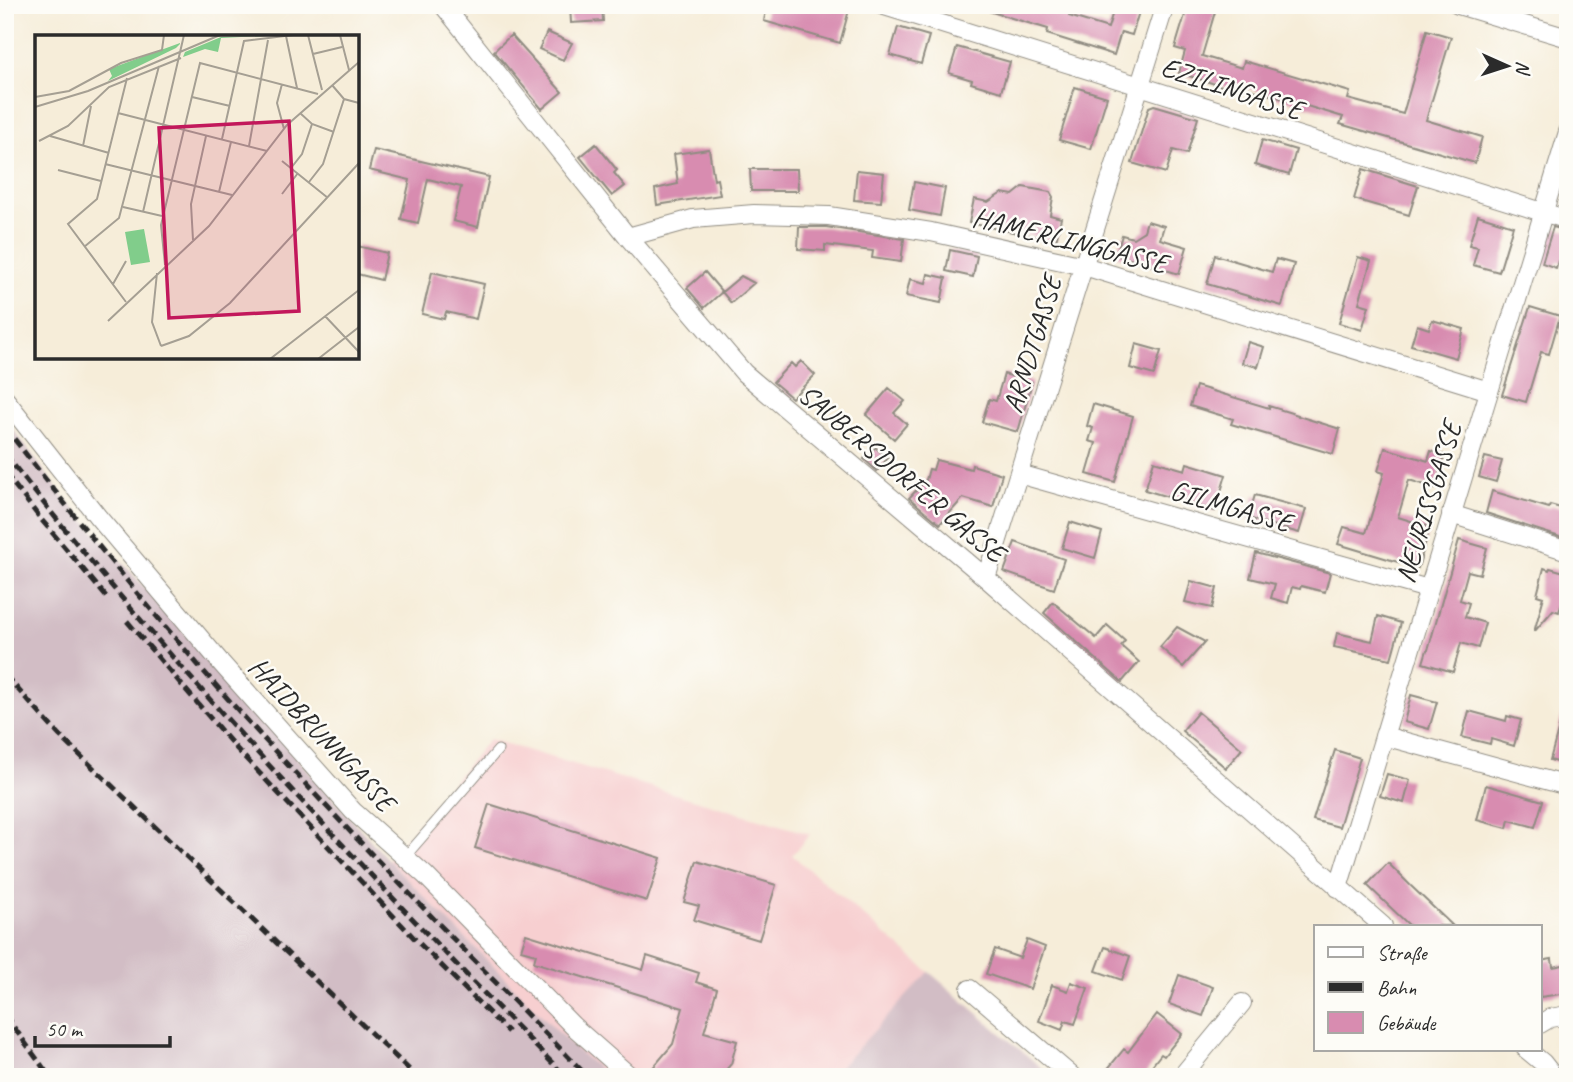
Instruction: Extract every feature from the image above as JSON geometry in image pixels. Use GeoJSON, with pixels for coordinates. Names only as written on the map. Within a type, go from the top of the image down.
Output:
{"type":"FeatureCollection","features":[{"type":"Feature","properties":{"kind":"street","name":"SAUBERSDORFER GASSE"},"geometry":{"type":"LineString","coordinates":[[443,5],[628,237],[744,373],[986,578],[1382,925]]}},
{"type":"Feature","properties":{"kind":"street","name":"EZILINGASSE"},"geometry":{"type":"LineString","coordinates":[[881,5],[1568,220]]}},
{"type":"Feature","properties":{"kind":"street","name":"ARNDTGASSE"},"geometry":{"type":"LineString","coordinates":[[986,578],[1165,5]]}},
{"type":"Feature","properties":{"kind":"street"},"geometry":{"type":"LineString","coordinates":[[1458,5],[1568,38]]}},
{"type":"Feature","properties":{"kind":"street","name":"NEURISSGASSE"},"geometry":{"type":"LineString","coordinates":[[1338,888],[1568,132]]}},
{"type":"Feature","properties":{"kind":"street","name":"HAMERLINGGASSE"},"geometry":{"type":"LineString","coordinates":[[628,237],[693,219],[754,214],[829,216],[931,232],[1084,265],[1489,391]]}},
{"type":"Feature","properties":{"kind":"street","name":"HAIDBRUNNGASSE"},"geometry":{"type":"LineString","coordinates":[[5,399],[222,664],[353,811],[425,875],[573,1026],[631,1077]]}},
{"type":"Feature","properties":{"kind":"street","name":"GILMGASSE"},"geometry":{"type":"LineString","coordinates":[[1019,474],[1428,589]]}},
{"type":"Feature","properties":{"kind":"street"},"geometry":{"type":"LineString","coordinates":[[1451,514],[1568,551]]}},
{"type":"Feature","properties":{"kind":"street"},"geometry":{"type":"LineString","coordinates":[[1384,736],[1568,786]]}},
{"type":"Feature","properties":{"kind":"street"},"geometry":{"type":"LineString","coordinates":[[970,989],[1073,1077]]}},
{"type":"Feature","properties":{"kind":"street"},"geometry":{"type":"LineString","coordinates":[[1183,1076],[1242,1003]]}},
{"type":"Feature","properties":{"kind":"street"},"geometry":{"type":"LineString","coordinates":[[1542,1023],[1550,1018],[1568,1015]]}},
{"type":"Feature","properties":{"kind":"street"},"geometry":{"type":"LineString","coordinates":[[1526,1050],[1543,1063],[1554,1077]]}},
{"type":"Feature","properties":{"kind":"lane"},"geometry":{"type":"LineString","coordinates":[[405,857],[498,750]]}},
{"type":"Feature","properties":{"kind":"shaded area"},"geometry":{"type":"Polygon","coordinates":[[[5,418],[64,497],[388,860],[571,1045],[608,1077],[5,1077],[5,418]]]}},
{"type":"Feature","properties":{"kind":"shaded area"},"geometry":{"type":"Polygon","coordinates":[[[489,739],[810,834],[792,855],[1052,1077],[608,1077],[571,1045],[388,860],[489,739]]]}},
{"type":"Feature","properties":{"kind":"shaded area"},"geometry":{"type":"Polygon","coordinates":[[[929,972],[1052,1077],[831,1077],[929,972]]]}},
{"type":"Feature","properties":{"kind":"building"},"geometry":{"type":"Polygon","coordinates":[[[570,5],[602,5],[603,21],[571,23],[570,5]]]}},
{"type":"Feature","properties":{"kind":"building"},"geometry":{"type":"Polygon","coordinates":[[[767,5],[833,5],[849,10],[840,43],[764,21],[767,5]]]}},
{"type":"Feature","properties":{"kind":"building"},"geometry":{"type":"Polygon","coordinates":[[[983,5],[1072,5],[1069,16],[1108,28],[1115,5],[1141,5],[1132,35],[1121,32],[1114,55],[1047,34],[1048,29],[982,9],[983,5]]]}},
{"type":"Feature","properties":{"kind":"building"},"geometry":{"type":"Polygon","coordinates":[[[1188,5],[1217,5],[1202,56],[1242,68],[1244,61],[1350,92],[1348,99],[1403,114],[1427,30],[1451,37],[1426,120],[1482,137],[1475,163],[1340,124],[1343,117],[1237,85],[1235,90],[1179,73],[1185,51],[1175,48],[1188,5]]]}},
{"type":"Feature","properties":{"kind":"building"},"geometry":{"type":"Polygon","coordinates":[[[898,27],[929,36],[921,64],[890,55],[898,27]]]}},
{"type":"Feature","properties":{"kind":"building"},"geometry":{"type":"Polygon","coordinates":[[[547,32],[572,43],[563,60],[539,49],[547,32]]]}},
{"type":"Feature","properties":{"kind":"building"},"geometry":{"type":"Polygon","coordinates":[[[511,35],[562,92],[542,109],[494,51],[511,35]]]}},
{"type":"Feature","properties":{"kind":"building"},"geometry":{"type":"Polygon","coordinates":[[[957,47],[1010,62],[1001,92],[949,73],[957,47]]]}},
{"type":"Feature","properties":{"kind":"building"},"geometry":{"type":"Polygon","coordinates":[[[1075,87],[1107,97],[1091,149],[1059,140],[1075,87]]]}},
{"type":"Feature","properties":{"kind":"building"},"geometry":{"type":"Polygon","coordinates":[[[1154,105],[1198,118],[1187,154],[1173,150],[1166,173],[1132,163],[1149,107],[1154,105]]]}},
{"type":"Feature","properties":{"kind":"building"},"geometry":{"type":"Polygon","coordinates":[[[1262,140],[1296,150],[1289,175],[1255,165],[1262,140]]]}},
{"type":"Feature","properties":{"kind":"building"},"geometry":{"type":"Polygon","coordinates":[[[596,144],[617,170],[614,173],[625,186],[612,196],[580,157],[596,144]]]}},
{"type":"Feature","properties":{"kind":"building"},"geometry":{"type":"Polygon","coordinates":[[[709,149],[714,180],[717,179],[720,195],[657,205],[655,189],[678,184],[674,154],[709,149]]]}},
{"type":"Feature","properties":{"kind":"building"},"geometry":{"type":"Polygon","coordinates":[[[374,150],[489,177],[478,227],[453,221],[461,187],[428,179],[418,223],[401,219],[410,180],[369,170],[374,150]]]}},
{"type":"Feature","properties":{"kind":"building"},"geometry":{"type":"Polygon","coordinates":[[[750,169],[797,169],[798,191],[751,191],[750,169]]]}},
{"type":"Feature","properties":{"kind":"building"},"geometry":{"type":"Polygon","coordinates":[[[1363,169],[1418,186],[1409,215],[1354,199],[1363,169]]]}},
{"type":"Feature","properties":{"kind":"building"},"geometry":{"type":"Polygon","coordinates":[[[857,170],[884,173],[881,202],[854,200],[857,170]]]}},
{"type":"Feature","properties":{"kind":"building"},"geometry":{"type":"Polygon","coordinates":[[[914,182],[945,188],[940,216],[909,210],[914,182]]]}},
{"type":"Feature","properties":{"kind":"building"},"geometry":{"type":"Polygon","coordinates":[[[1023,187],[1050,192],[1053,197],[1050,215],[1061,218],[1056,241],[969,223],[974,199],[988,202],[1002,193],[1013,195],[1023,187]]]}},
{"type":"Feature","properties":{"kind":"building"},"geometry":{"type":"Polygon","coordinates":[[[1478,215],[1513,226],[1499,272],[1473,265],[1478,247],[1469,245],[1478,215]]]}},
{"type":"Feature","properties":{"kind":"building"},"geometry":{"type":"Polygon","coordinates":[[[1147,221],[1164,226],[1160,239],[1187,247],[1179,274],[1116,255],[1122,235],[1133,238],[1144,231],[1147,221]]]}},
{"type":"Feature","properties":{"kind":"building"},"geometry":{"type":"Polygon","coordinates":[[[799,227],[826,227],[904,239],[901,262],[872,258],[873,251],[825,245],[825,251],[798,249],[799,227]]]}},
{"type":"Feature","properties":{"kind":"building"},"geometry":{"type":"Polygon","coordinates":[[[1553,227],[1568,231],[1568,264],[1558,261],[1556,268],[1542,263],[1553,227]]]}},
{"type":"Feature","properties":{"kind":"building"},"geometry":{"type":"Polygon","coordinates":[[[359,246],[387,253],[381,280],[359,274],[359,246]]]}},
{"type":"Feature","properties":{"kind":"building"},"geometry":{"type":"Polygon","coordinates":[[[950,250],[977,256],[973,277],[946,271],[950,250]]]}},
{"type":"Feature","properties":{"kind":"building"},"geometry":{"type":"Polygon","coordinates":[[[1215,255],[1272,272],[1276,259],[1294,264],[1282,306],[1207,284],[1215,255]]]}},
{"type":"Feature","properties":{"kind":"building"},"geometry":{"type":"Polygon","coordinates":[[[1358,257],[1371,261],[1359,303],[1369,306],[1362,330],[1339,323],[1358,257]]]}},
{"type":"Feature","properties":{"kind":"building"},"geometry":{"type":"Polygon","coordinates":[[[432,272],[484,284],[476,319],[446,312],[444,319],[422,314],[432,272]]]}},
{"type":"Feature","properties":{"kind":"building"},"geometry":{"type":"Polygon","coordinates":[[[705,272],[722,292],[704,308],[687,288],[705,272]]]}},
{"type":"Feature","properties":{"kind":"building"},"geometry":{"type":"Polygon","coordinates":[[[928,274],[946,278],[941,303],[906,296],[910,279],[926,283],[928,274]]]}},
{"type":"Feature","properties":{"kind":"building"},"geometry":{"type":"Polygon","coordinates":[[[741,276],[754,283],[731,303],[722,292],[741,276]]]}},
{"type":"Feature","properties":{"kind":"building"},"geometry":{"type":"Polygon","coordinates":[[[1530,307],[1560,316],[1549,354],[1541,352],[1526,402],[1502,395],[1530,307]]]}},
{"type":"Feature","properties":{"kind":"building"},"geometry":{"type":"Polygon","coordinates":[[[1432,320],[1464,329],[1456,358],[1411,345],[1417,325],[1429,329],[1432,320]]]}},
{"type":"Feature","properties":{"kind":"building"},"geometry":{"type":"Polygon","coordinates":[[[1248,342],[1264,347],[1258,367],[1242,363],[1248,342]]]}},
{"type":"Feature","properties":{"kind":"building"},"geometry":{"type":"Polygon","coordinates":[[[1136,344],[1161,351],[1154,375],[1130,368],[1136,344]]]}},
{"type":"Feature","properties":{"kind":"building"},"geometry":{"type":"Polygon","coordinates":[[[801,361],[815,375],[792,398],[773,382],[791,363],[795,367],[801,361]]]}},
{"type":"Feature","properties":{"kind":"building"},"geometry":{"type":"Polygon","coordinates":[[[1004,374],[1032,382],[1018,432],[982,422],[989,399],[996,401],[1004,374]]]}},
{"type":"Feature","properties":{"kind":"building"},"geometry":{"type":"Polygon","coordinates":[[[1196,386],[1340,429],[1333,454],[1231,424],[1233,419],[1190,406],[1196,386]]]}},
{"type":"Feature","properties":{"kind":"building"},"geometry":{"type":"Polygon","coordinates":[[[889,388],[905,401],[894,413],[907,424],[894,439],[866,415],[889,388]]]}},
{"type":"Feature","properties":{"kind":"building"},"geometry":{"type":"Polygon","coordinates":[[[1093,404],[1133,416],[1115,482],[1087,474],[1096,443],[1089,441],[1093,428],[1087,426],[1093,404]]]}},
{"type":"Feature","properties":{"kind":"building"},"geometry":{"type":"Polygon","coordinates":[[[875,447],[888,458],[877,471],[864,459],[875,447]]]}},
{"type":"Feature","properties":{"kind":"building"},"geometry":{"type":"Polygon","coordinates":[[[1385,448],[1428,461],[1431,451],[1445,455],[1435,488],[1409,480],[1398,517],[1430,527],[1418,568],[1338,544],[1344,527],[1366,533],[1384,473],[1378,471],[1385,448]]]}},
{"type":"Feature","properties":{"kind":"building"},"geometry":{"type":"Polygon","coordinates":[[[1485,457],[1502,461],[1496,482],[1479,477],[1485,457]]]}},
{"type":"Feature","properties":{"kind":"building"},"geometry":{"type":"Polygon","coordinates":[[[936,460],[971,469],[972,465],[1002,474],[993,507],[963,498],[940,524],[909,498],[926,480],[929,469],[933,470],[936,460]]]}},
{"type":"Feature","properties":{"kind":"building"},"geometry":{"type":"Polygon","coordinates":[[[1154,461],[1185,470],[1187,463],[1226,475],[1215,511],[1145,490],[1154,461]]]}},
{"type":"Feature","properties":{"kind":"building"},"geometry":{"type":"Polygon","coordinates":[[[1492,491],[1549,508],[1550,505],[1568,510],[1568,522],[1563,538],[1486,513],[1492,491]]]}},
{"type":"Feature","properties":{"kind":"building"},"geometry":{"type":"Polygon","coordinates":[[[1255,495],[1306,509],[1299,533],[1248,518],[1255,495]]]}},
{"type":"Feature","properties":{"kind":"building"},"geometry":{"type":"Polygon","coordinates":[[[1070,522],[1102,532],[1095,558],[1062,548],[1070,522]]]}},
{"type":"Feature","properties":{"kind":"building"},"geometry":{"type":"Polygon","coordinates":[[[1459,540],[1487,548],[1480,574],[1468,571],[1460,600],[1469,603],[1465,617],[1485,623],[1478,648],[1461,643],[1453,672],[1423,663],[1459,540]]]}},
{"type":"Feature","properties":{"kind":"building"},"geometry":{"type":"Polygon","coordinates":[[[1015,542],[1064,559],[1054,589],[1004,572],[1015,542]]]}},
{"type":"Feature","properties":{"kind":"building"},"geometry":{"type":"Polygon","coordinates":[[[1256,553],[1330,573],[1325,592],[1301,586],[1300,589],[1292,587],[1288,603],[1271,598],[1275,584],[1250,578],[1256,553]]]}},
{"type":"Feature","properties":{"kind":"building"},"geometry":{"type":"Polygon","coordinates":[[[1544,568],[1568,573],[1568,607],[1561,605],[1559,612],[1553,610],[1534,632],[1543,600],[1543,597],[1537,595],[1544,568]]]}},
{"type":"Feature","properties":{"kind":"building"},"geometry":{"type":"Polygon","coordinates":[[[1191,581],[1217,588],[1212,608],[1185,602],[1191,581]]]}},
{"type":"Feature","properties":{"kind":"building"},"geometry":{"type":"Polygon","coordinates":[[[1053,602],[1096,638],[1107,625],[1125,641],[1121,646],[1139,662],[1122,682],[1044,613],[1053,602]]]}},
{"type":"Feature","properties":{"kind":"building"},"geometry":{"type":"Polygon","coordinates":[[[1378,616],[1401,623],[1391,659],[1334,647],[1337,633],[1372,641],[1378,616]]]}},
{"type":"Feature","properties":{"kind":"building"},"geometry":{"type":"Polygon","coordinates":[[[1177,627],[1205,642],[1183,667],[1160,647],[1177,627]]]}},
{"type":"Feature","properties":{"kind":"building"},"geometry":{"type":"Polygon","coordinates":[[[1411,695],[1437,702],[1429,729],[1404,722],[1411,695]]]}},
{"type":"Feature","properties":{"kind":"building"},"geometry":{"type":"Polygon","coordinates":[[[1469,711],[1506,721],[1507,716],[1521,720],[1514,746],[1491,739],[1490,744],[1462,737],[1469,711]]]}},
{"type":"Feature","properties":{"kind":"building"},"geometry":{"type":"Polygon","coordinates":[[[1198,712],[1242,749],[1226,768],[1182,731],[1198,712]]]}},
{"type":"Feature","properties":{"kind":"building"},"geometry":{"type":"Polygon","coordinates":[[[1563,712],[1568,712],[1568,765],[1550,760],[1563,712]]]}},
{"type":"Feature","properties":{"kind":"building"},"geometry":{"type":"Polygon","coordinates":[[[1335,750],[1360,758],[1339,827],[1313,820],[1335,750]]]}},
{"type":"Feature","properties":{"kind":"building"},"geometry":{"type":"Polygon","coordinates":[[[1387,774],[1410,780],[1404,803],[1380,796],[1387,774]]]}},
{"type":"Feature","properties":{"kind":"building"},"geometry":{"type":"Polygon","coordinates":[[[1486,785],[1543,801],[1535,827],[1509,820],[1507,828],[1477,820],[1486,785]]]}},
{"type":"Feature","properties":{"kind":"building"},"geometry":{"type":"Polygon","coordinates":[[[489,804],[661,858],[647,901],[475,848],[489,804]]]}},
{"type":"Feature","properties":{"kind":"building"},"geometry":{"type":"Polygon","coordinates":[[[697,861],[776,885],[759,940],[694,920],[699,906],[684,902],[697,861]]]}},
{"type":"Feature","properties":{"kind":"building"},"geometry":{"type":"Polygon","coordinates":[[[1388,863],[1452,925],[1409,925],[1367,885],[1388,863]]]}},
{"type":"Feature","properties":{"kind":"building"},"geometry":{"type":"Polygon","coordinates":[[[526,934],[643,970],[647,956],[699,973],[696,982],[717,989],[704,1032],[737,1041],[731,1064],[720,1077],[645,1077],[673,1044],[683,1008],[534,962],[536,954],[521,950],[526,934]]]}},
{"type":"Feature","properties":{"kind":"building"},"geometry":{"type":"Polygon","coordinates":[[[1027,940],[1045,947],[1030,989],[986,974],[995,949],[1020,958],[1027,940]]]}},
{"type":"Feature","properties":{"kind":"building"},"geometry":{"type":"Polygon","coordinates":[[[1105,947],[1130,956],[1122,980],[1096,971],[1105,947]]]}},
{"type":"Feature","properties":{"kind":"building"},"geometry":{"type":"Polygon","coordinates":[[[1552,959],[1553,967],[1568,964],[1568,993],[1542,997],[1542,961],[1552,959]]]}},
{"type":"Feature","properties":{"kind":"building"},"geometry":{"type":"Polygon","coordinates":[[[1179,975],[1213,987],[1203,1016],[1169,1004],[1179,975]]]}},
{"type":"Feature","properties":{"kind":"building"},"geometry":{"type":"Polygon","coordinates":[[[1071,982],[1088,988],[1075,1024],[1065,1021],[1062,1030],[1039,1021],[1052,985],[1068,991],[1071,982]]]}},
{"type":"Feature","properties":{"kind":"building"},"geometry":{"type":"Polygon","coordinates":[[[1157,1014],[1182,1034],[1164,1056],[1161,1054],[1143,1077],[1101,1077],[1124,1049],[1128,1052],[1157,1014]]]}},
{"type":"Feature","properties":{"kind":"railway"},"geometry":{"type":"LineString","coordinates":[[5,427],[127,581],[255,729],[378,861],[588,1077]]}},
{"type":"Feature","properties":{"kind":"railway"},"geometry":{"type":"LineString","coordinates":[[5,454],[70,536],[206,696],[348,850],[566,1077]]}},
{"type":"Feature","properties":{"kind":"railway"},"geometry":{"type":"LineString","coordinates":[[5,473],[109,600]]}},
{"type":"Feature","properties":{"kind":"railway"},"geometry":{"type":"LineString","coordinates":[[127,621],[235,747],[416,940],[508,1032]]}},
{"type":"Feature","properties":{"kind":"railway"},"geometry":{"type":"LineString","coordinates":[[5,675],[60,736],[417,1077]]}},
{"type":"Feature","properties":{"kind":"railway"},"geometry":{"type":"LineString","coordinates":[[5,1015],[50,1077]]}}]}
